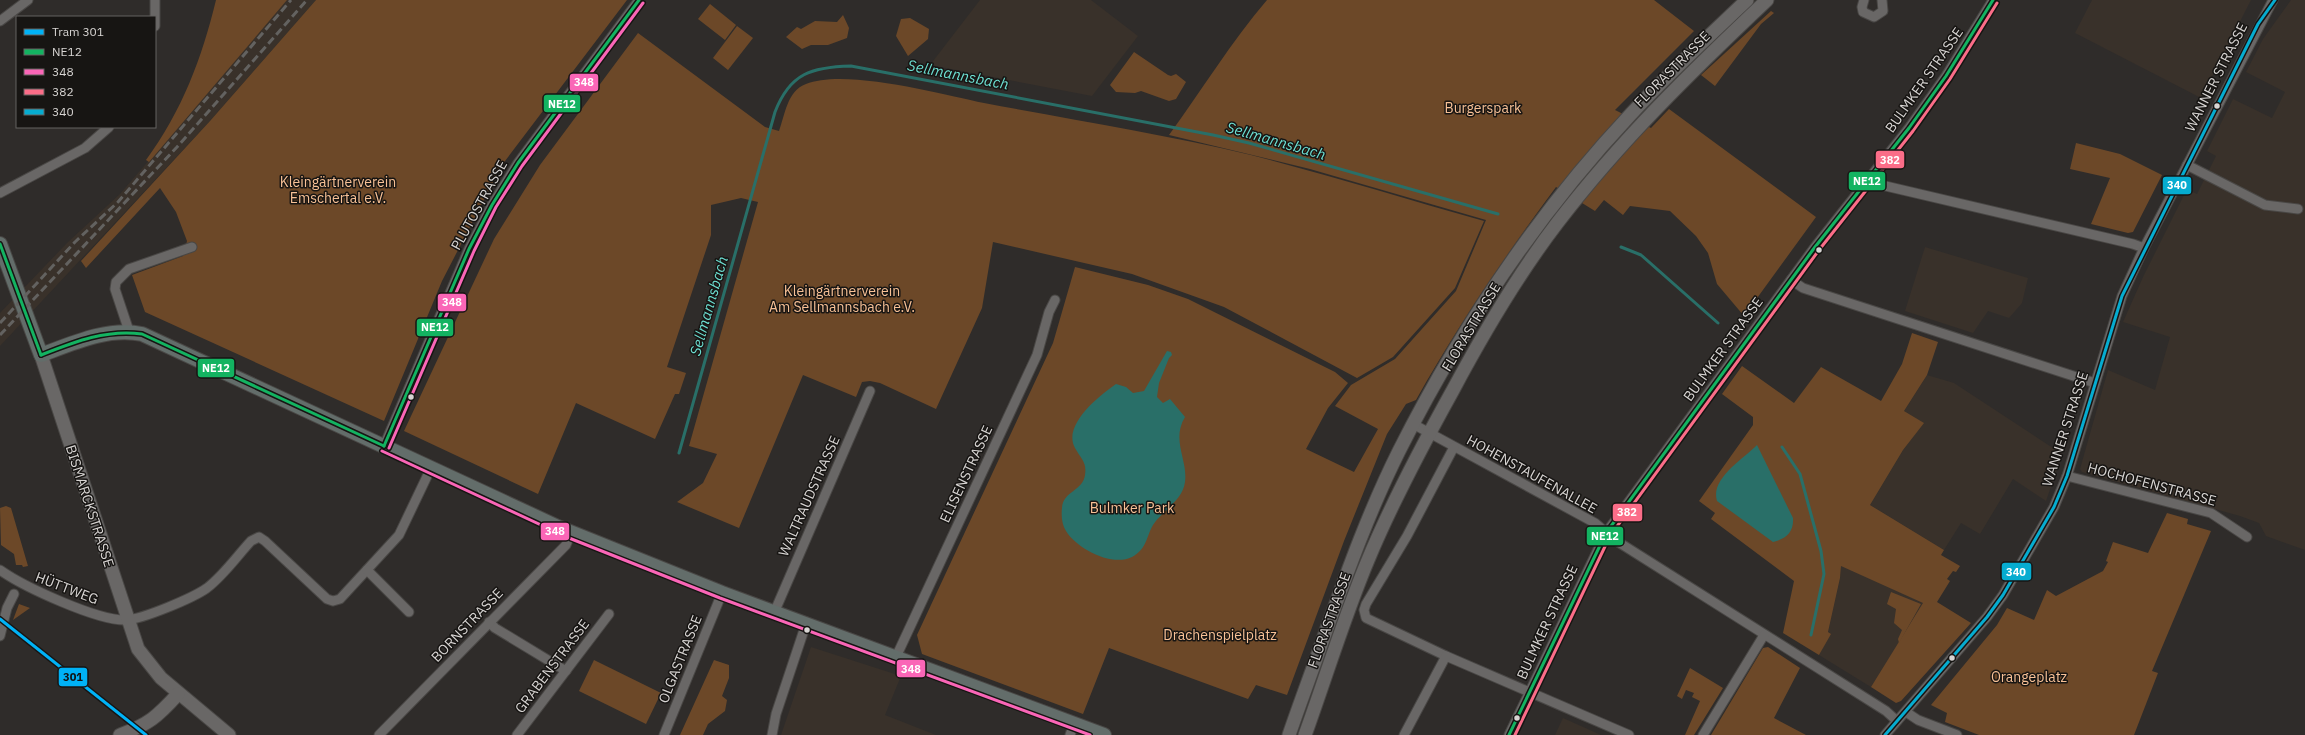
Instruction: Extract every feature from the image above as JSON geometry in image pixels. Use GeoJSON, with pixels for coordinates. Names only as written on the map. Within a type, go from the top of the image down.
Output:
{"type":"FeatureCollection","features":[{"type":"Feature","properties":{"kind":"main road","name":"FLORASTRASSE"},"geometry":{"type":"LineString","coordinates":[[1289,735],[1358,543],[1376,500],[1413,424],[1486,300],[1529,238],[1569,186],[1630,115],[1747,0]]}},
{"type":"Feature","properties":{"kind":"main road","name":"FLORASTRASSE"},"geometry":{"type":"LineString","coordinates":[[1305,735],[1367,562],[1385,520],[1429,433],[1502,304],[1557,224],[1640,125],[1691,72],[1767,0]]}},
{"type":"Feature","properties":{"kind":"main road","name":"BISMARCKSTRASSE"},"geometry":{"type":"LineString","coordinates":[[0,244],[41,355],[127,620],[138,649],[155,672],[178,694],[229,735]]}},
{"type":"Feature","properties":{"kind":"main road"},"geometry":{"type":"LineString","coordinates":[[41,355],[108,333],[129,331],[153,338],[571,533],[774,613],[896,657],[1072,729],[1104,735]]}},
{"type":"Feature","properties":{"kind":"main road"},"geometry":{"type":"LineString","coordinates":[[120,735],[148,724],[158,717],[178,694]]}},
{"type":"Feature","properties":{"kind":"street"},"geometry":{"type":"LineString","coordinates":[[0,21],[28,0]]}},
{"type":"Feature","properties":{"kind":"street"},"geometry":{"type":"LineString","coordinates":[[155,0],[155,16]]}},
{"type":"Feature","properties":{"kind":"street","name":"PLUTOSTRASSE"},"geometry":{"type":"LineString","coordinates":[[384,446],[469,249],[492,205],[518,163],[639,0]]}},
{"type":"Feature","properties":{"kind":"street"},"geometry":{"type":"LineString","coordinates":[[1864,0],[1862,6],[1863,12],[1874,17],[1883,11],[1882,0]]}},
{"type":"Feature","properties":{"kind":"street","name":"BULMKER STRASSE"},"geometry":{"type":"LineString","coordinates":[[1509,735],[1606,533],[1791,280],[1930,99],[1993,0]]}},
{"type":"Feature","properties":{"kind":"street","name":"WANNER STRASSE"},"geometry":{"type":"LineString","coordinates":[[1885,735],[1969,639],[2003,595],[2054,507],[2067,476],[2119,305],[2144,248],[2258,24],[2273,1]]}},
{"type":"Feature","properties":{"kind":"street"},"geometry":{"type":"LineString","coordinates":[[0,193],[85,148],[108,128]]}},
{"type":"Feature","properties":{"kind":"street"},"geometry":{"type":"LineString","coordinates":[[2187,165],[2265,205],[2298,209]]}},
{"type":"Feature","properties":{"kind":"street"},"geometry":{"type":"LineString","coordinates":[[1869,179],[1876,184],[2133,244],[2144,248]]}},
{"type":"Feature","properties":{"kind":"street"},"geometry":{"type":"LineString","coordinates":[[129,331],[115,290],[116,282],[129,269],[192,247]]}},
{"type":"Feature","properties":{"kind":"street"},"geometry":{"type":"LineString","coordinates":[[1791,280],[1803,288],[2095,384]]}},
{"type":"Feature","properties":{"kind":"street","name":"ELISENSTRASSE"},"geometry":{"type":"LineString","coordinates":[[896,657],[1037,355],[1049,312],[1056,300]]}},
{"type":"Feature","properties":{"kind":"street","name":"WALTRAUDSTRASSE"},"geometry":{"type":"LineString","coordinates":[[774,613],[870,392]]}},
{"type":"Feature","properties":{"kind":"street","name":"HOHENSTAUFENALLEE"},"geometry":{"type":"LineString","coordinates":[[1413,424],[1595,523],[1606,533],[1764,635],[1886,711],[1897,721]]}},
{"type":"Feature","properties":{"kind":"street","name":"FLORASTRASSE"},"geometry":{"type":"LineString","coordinates":[[1446,656],[1371,622],[1364,614],[1366,604],[1407,536],[1454,447]]}},
{"type":"Feature","properties":{"kind":"street"},"geometry":{"type":"LineString","coordinates":[[127,620],[196,596],[209,586],[251,542],[259,537],[327,599],[333,601],[340,599],[399,535],[430,468]]}},
{"type":"Feature","properties":{"kind":"street","name":"HOCHOFENSTRASSE"},"geometry":{"type":"LineString","coordinates":[[2067,476],[2211,513],[2247,537]]}},
{"type":"Feature","properties":{"kind":"street","name":"BORNSTRASSE"},"geometry":{"type":"LineString","coordinates":[[379,735],[566,545],[571,533]]}},
{"type":"Feature","properties":{"kind":"street","name":"HÜTTWEG"},"geometry":{"type":"LineString","coordinates":[[0,570],[23,585],[107,618],[127,620]]}},
{"type":"Feature","properties":{"kind":"street"},"geometry":{"type":"LineString","coordinates":[[367,570],[409,612]]}},
{"type":"Feature","properties":{"kind":"street","name":"OLGASTRASSE"},"geometry":{"type":"LineString","coordinates":[[664,735],[722,593]]}},
{"type":"Feature","properties":{"kind":"street"},"geometry":{"type":"LineString","coordinates":[[0,636],[7,608],[14,594]]}},
{"type":"Feature","properties":{"kind":"street","name":"GRABENSTRASSE"},"geometry":{"type":"LineString","coordinates":[[518,735],[609,614]]}},
{"type":"Feature","properties":{"kind":"street"},"geometry":{"type":"LineString","coordinates":[[489,622],[495,628],[566,671]]}},
{"type":"Feature","properties":{"kind":"street"},"geometry":{"type":"LineString","coordinates":[[772,735],[776,714],[806,624]]}},
{"type":"Feature","properties":{"kind":"street"},"geometry":{"type":"LineString","coordinates":[[1703,735],[1764,635]]}},
{"type":"Feature","properties":{"kind":"street"},"geometry":{"type":"LineString","coordinates":[[1404,735],[1446,656],[1629,735]]}},
{"type":"Feature","properties":{"kind":"street"},"geometry":{"type":"LineString","coordinates":[[1906,712],[1918,720],[1957,735]]}},
{"type":"Feature","properties":{"kind":"shaded area"},"geometry":{"type":"Polygon","coordinates":[[[287,0],[316,0],[210,121],[0,346],[0,313],[67,243],[120,194],[287,0]]]}},
{"type":"Feature","properties":{"kind":"shaded area"},"geometry":{"type":"Polygon","coordinates":[[[980,0],[1091,0],[1138,36],[1092,96],[930,65],[980,0]]]}},
{"type":"Feature","properties":{"kind":"shaded area"},"geometry":{"type":"Polygon","coordinates":[[[2092,0],[2251,0],[2201,98],[2075,33],[2092,0]]]}},
{"type":"Feature","properties":{"kind":"shaded area"},"geometry":{"type":"Polygon","coordinates":[[[2291,0],[2305,0],[2305,550],[2266,536],[2259,523],[2240,516],[2082,472],[2080,469],[2108,370],[2155,390],[2170,337],[2123,322],[2143,277],[2187,189],[2197,194],[2216,156],[2207,151],[2233,99],[2272,118],[2285,92],[2246,72],[2263,39],[2291,0]]]}},
{"type":"Feature","properties":{"kind":"shaded area"},"geometry":{"type":"Polygon","coordinates":[[[1925,247],[2028,278],[2022,303],[2009,318],[1988,311],[1973,333],[1905,311],[1925,247]]]}},
{"type":"Feature","properties":{"kind":"shaded area"},"geometry":{"type":"Polygon","coordinates":[[[1927,375],[1954,383],[2062,454],[2046,501],[2013,479],[1980,534],[1961,523],[1944,550],[1870,505],[1903,450],[1923,423],[1904,411],[1927,375]]]}},
{"type":"Feature","properties":{"kind":"shaded area"},"geometry":{"type":"Polygon","coordinates":[[[1841,565],[1924,603],[1871,687],[1819,655],[1830,633],[1828,632],[1840,578],[1841,565]]]}},
{"type":"Feature","properties":{"kind":"shaded area"},"geometry":{"type":"Polygon","coordinates":[[[811,647],[901,676],[885,715],[936,735],[781,735],[811,647]]]}},
{"type":"Feature","properties":{"kind":"shaded area"},"geometry":{"type":"Polygon","coordinates":[[[1563,718],[1601,735],[1555,735],[1563,718]]]}},
{"type":"Feature","properties":{"kind":"green space"},"geometry":{"type":"Polygon","coordinates":[[[216,0],[287,0],[149,162],[146,160],[170,122],[189,83],[204,43],[216,0]]]}},
{"type":"Feature","properties":{"kind":"green space","name":"Kleingärtnerverein Emschertal e.V."},"geometry":{"type":"Polygon","coordinates":[[[316,0],[627,0],[502,165],[442,281],[384,421],[145,312],[132,275],[183,256],[187,241],[176,212],[160,188],[86,268],[81,261],[210,121],[316,0]]]}},
{"type":"Feature","properties":{"kind":"green space"},"geometry":{"type":"Polygon","coordinates":[[[1267,0],[1654,0],[1694,31],[1615,110],[1651,128],[1669,109],[1816,217],[1744,316],[1717,284],[1708,253],[1696,236],[1670,211],[1630,206],[1623,215],[1604,200],[1595,211],[1556,187],[1483,291],[1448,345],[1416,400],[1406,404],[1387,434],[1344,541],[1287,695],[1256,685],[1248,699],[1109,648],[1083,714],[922,654],[917,635],[1053,343],[1075,267],[1148,285],[1188,299],[1335,372],[1348,383],[1328,408],[1306,449],[1354,472],[1378,429],[1335,406],[1351,385],[1395,359],[1456,291],[1486,220],[1310,169],[1169,135],[1229,49],[1267,0]]]}},
{"type":"Feature","properties":{"kind":"green space"},"geometry":{"type":"Polygon","coordinates":[[[710,4],[736,25],[725,40],[698,19],[710,4]]]}},
{"type":"Feature","properties":{"kind":"green space"},"geometry":{"type":"Polygon","coordinates":[[[1771,11],[1774,13],[1761,24],[1715,86],[1701,75],[1771,11]]]}},
{"type":"Feature","properties":{"kind":"green space"},"geometry":{"type":"Polygon","coordinates":[[[843,15],[849,28],[847,38],[828,45],[811,45],[802,49],[786,37],[797,27],[801,29],[815,21],[837,22],[843,15]]]}},
{"type":"Feature","properties":{"kind":"green space"},"geometry":{"type":"Polygon","coordinates":[[[910,18],[929,29],[928,39],[908,56],[896,36],[901,19],[910,18]]]}},
{"type":"Feature","properties":{"kind":"green space"},"geometry":{"type":"Polygon","coordinates":[[[737,26],[753,38],[728,70],[713,58],[737,26]]]}},
{"type":"Feature","properties":{"kind":"green space","name":"Kleingärtnerverein Am Sellmannsbach e.V."},"geometry":{"type":"Polygon","coordinates":[[[638,33],[765,127],[779,131],[791,98],[800,87],[806,84],[823,80],[844,79],[894,84],[984,103],[1218,147],[1309,171],[1484,221],[1455,288],[1393,357],[1357,378],[1224,307],[1132,274],[993,242],[982,308],[936,409],[880,383],[870,381],[862,382],[856,397],[803,375],[739,528],[677,502],[703,483],[717,454],[689,446],[758,202],[741,198],[711,205],[711,235],[667,367],[686,373],[679,394],[675,394],[655,439],[576,403],[538,494],[404,431],[494,239],[540,165],[638,33]]]}},
{"type":"Feature","properties":{"kind":"green space"},"geometry":{"type":"Polygon","coordinates":[[[1134,52],[1168,75],[1171,76],[1176,74],[1186,82],[1176,99],[1169,101],[1141,91],[1135,93],[1116,92],[1110,85],[1134,52]]]}},
{"type":"Feature","properties":{"kind":"green space"},"geometry":{"type":"Polygon","coordinates":[[[2076,143],[2120,154],[2162,175],[2133,232],[2128,233],[2091,224],[2110,178],[2070,169],[2076,143]]]}},
{"type":"Feature","properties":{"kind":"green space"},"geometry":{"type":"Polygon","coordinates":[[[1912,333],[1938,342],[1927,375],[1904,411],[1924,423],[1903,450],[1870,505],[1944,550],[1941,555],[1960,566],[1956,572],[1953,571],[1947,579],[1950,581],[1937,602],[1971,623],[1901,701],[1896,703],[1871,687],[1923,603],[1841,566],[1840,578],[1828,632],[1831,634],[1819,655],[1783,633],[1794,581],[1711,519],[1715,513],[1699,501],[1753,425],[1753,417],[1722,394],[1742,366],[1794,403],[1821,367],[1881,401],[1902,364],[1912,333]]]}},
{"type":"Feature","properties":{"kind":"green space"},"geometry":{"type":"Polygon","coordinates":[[[6,506],[11,508],[28,566],[23,567],[22,565],[16,565],[14,554],[1,545],[0,508],[6,506]]]}},
{"type":"Feature","properties":{"kind":"green space","name":"Orangeplatz"},"geometry":{"type":"Polygon","coordinates":[[[2167,513],[2188,519],[2187,524],[2211,531],[2152,671],[2158,673],[2134,735],[1979,735],[1945,722],[1947,713],[1931,705],[1997,625],[2007,608],[2034,620],[2047,590],[2056,596],[2103,571],[2108,562],[2106,561],[2113,542],[2148,553],[2167,513]]]}},
{"type":"Feature","properties":{"kind":"green space"},"geometry":{"type":"Polygon","coordinates":[[[1891,592],[1921,604],[1899,643],[1898,639],[1902,630],[1894,623],[1896,609],[1887,604],[1891,592]]]}},
{"type":"Feature","properties":{"kind":"green space"},"geometry":{"type":"Polygon","coordinates":[[[19,604],[30,608],[13,620],[19,604]]]}},
{"type":"Feature","properties":{"kind":"green space"},"geometry":{"type":"Polygon","coordinates":[[[1768,647],[1800,668],[1774,718],[1806,735],[1711,735],[1763,648],[1768,647]]]}},
{"type":"Feature","properties":{"kind":"green space"},"geometry":{"type":"Polygon","coordinates":[[[594,660],[661,693],[646,724],[579,691],[594,660]]]}},
{"type":"Feature","properties":{"kind":"green space"},"geometry":{"type":"Polygon","coordinates":[[[714,660],[729,665],[729,678],[722,696],[727,700],[725,711],[708,724],[703,735],[680,735],[714,660]]]}},
{"type":"Feature","properties":{"kind":"green space"},"geometry":{"type":"Polygon","coordinates":[[[1690,668],[1723,688],[1694,735],[1685,735],[1700,701],[1692,697],[1694,693],[1686,690],[1682,699],[1677,696],[1690,668]]]}},
{"type":"Feature","properties":{"kind":"water"},"geometry":{"type":"Polygon","coordinates":[[[1167,351],[1171,352],[1172,355],[1169,358],[1159,383],[1157,397],[1163,403],[1170,399],[1185,417],[1181,425],[1180,442],[1185,482],[1176,500],[1153,525],[1143,547],[1137,554],[1124,559],[1115,560],[1105,558],[1086,550],[1078,544],[1066,531],[1063,523],[1063,502],[1069,494],[1081,485],[1085,475],[1083,461],[1075,448],[1072,439],[1074,430],[1078,421],[1093,403],[1116,384],[1126,387],[1133,393],[1144,391],[1167,351]]]}},
{"type":"Feature","properties":{"kind":"water"},"geometry":{"type":"Polygon","coordinates":[[[1757,445],[1793,518],[1791,531],[1782,539],[1773,542],[1717,501],[1716,493],[1718,485],[1723,477],[1736,463],[1757,445]]]}},
{"type":"Feature","properties":{"kind":"waterway","name":"Sellmannsbach"},"geometry":{"type":"LineString","coordinates":[[679,453],[775,112],[788,88],[804,75],[814,71],[825,68],[851,66],[1213,135],[1249,143],[1498,214]]}},
{"type":"Feature","properties":{"kind":"waterway","name":"Sellmannsbach"},"geometry":{"type":"LineString","coordinates":[[1621,247],[1641,255],[1718,323]]}},
{"type":"Feature","properties":{"kind":"waterway","name":"Sellmannsbach"},"geometry":{"type":"LineString","coordinates":[[1782,447],[1800,474],[1821,551],[1824,574],[1811,635]]}},
{"type":"Feature","properties":{"kind":"railway"},"geometry":{"type":"LineString","coordinates":[[0,323],[75,242],[118,202],[291,0]]}},
{"type":"Feature","properties":{"kind":"railway"},"geometry":{"type":"LineString","coordinates":[[0,335],[177,147],[307,0]]}},
{"type":"Feature","properties":{"kind":"tram line","name":"301"},"geometry":{"type":"LineString","coordinates":[[0,619],[146,735]]}},
{"type":"Feature","properties":{"kind":"transit line","name":"NE12"},"geometry":{"type":"LineString","coordinates":[[384,446],[469,249],[492,205],[518,163],[639,0]]}},
{"type":"Feature","properties":{"kind":"transit line","name":"NE12"},"geometry":{"type":"LineString","coordinates":[[1509,735],[1606,533],[1815,247],[1909,128],[1946,76],[1993,0]]}},
{"type":"Feature","properties":{"kind":"transit line","name":"340"},"geometry":{"type":"LineString","coordinates":[[1885,735],[1987,617],[2003,595],[2054,507],[2067,476],[2122,296],[2258,24],[2275,0]]}},
{"type":"Feature","properties":{"kind":"transit line","name":"348"},"geometry":{"type":"LineString","coordinates":[[389,448],[474,251],[496,207],[522,166],[643,3]]}},
{"type":"Feature","properties":{"kind":"transit line","name":"382"},"geometry":{"type":"LineString","coordinates":[[1515,735],[1610,536],[1819,250],[1913,131],[1950,79],[1997,3]]}},
{"type":"Feature","properties":{"kind":"transit line","name":"NE12"},"geometry":{"type":"LineString","coordinates":[[0,244],[41,355]]}},
{"type":"Feature","properties":{"kind":"transit line","name":"NE12"},"geometry":{"type":"LineString","coordinates":[[41,355],[78,341],[103,335],[116,333],[142,334],[384,446]]}},
{"type":"Feature","properties":{"kind":"transit line","name":"348"},"geometry":{"type":"LineString","coordinates":[[382,451],[569,538],[720,598],[1090,735]]}},
{"type":"Feature","properties":{"kind":"park label","name":"Burgerspark"},"geometry":{"type":"Point","coordinates":[1483,108]}},
{"type":"Feature","properties":{"kind":"park label","name":"Bulmker Park"},"geometry":{"type":"Point","coordinates":[1132,508]}},
{"type":"Feature","properties":{"kind":"park label","name":"Drachenspielplatz"},"geometry":{"type":"Point","coordinates":[1220,635]}}]}
